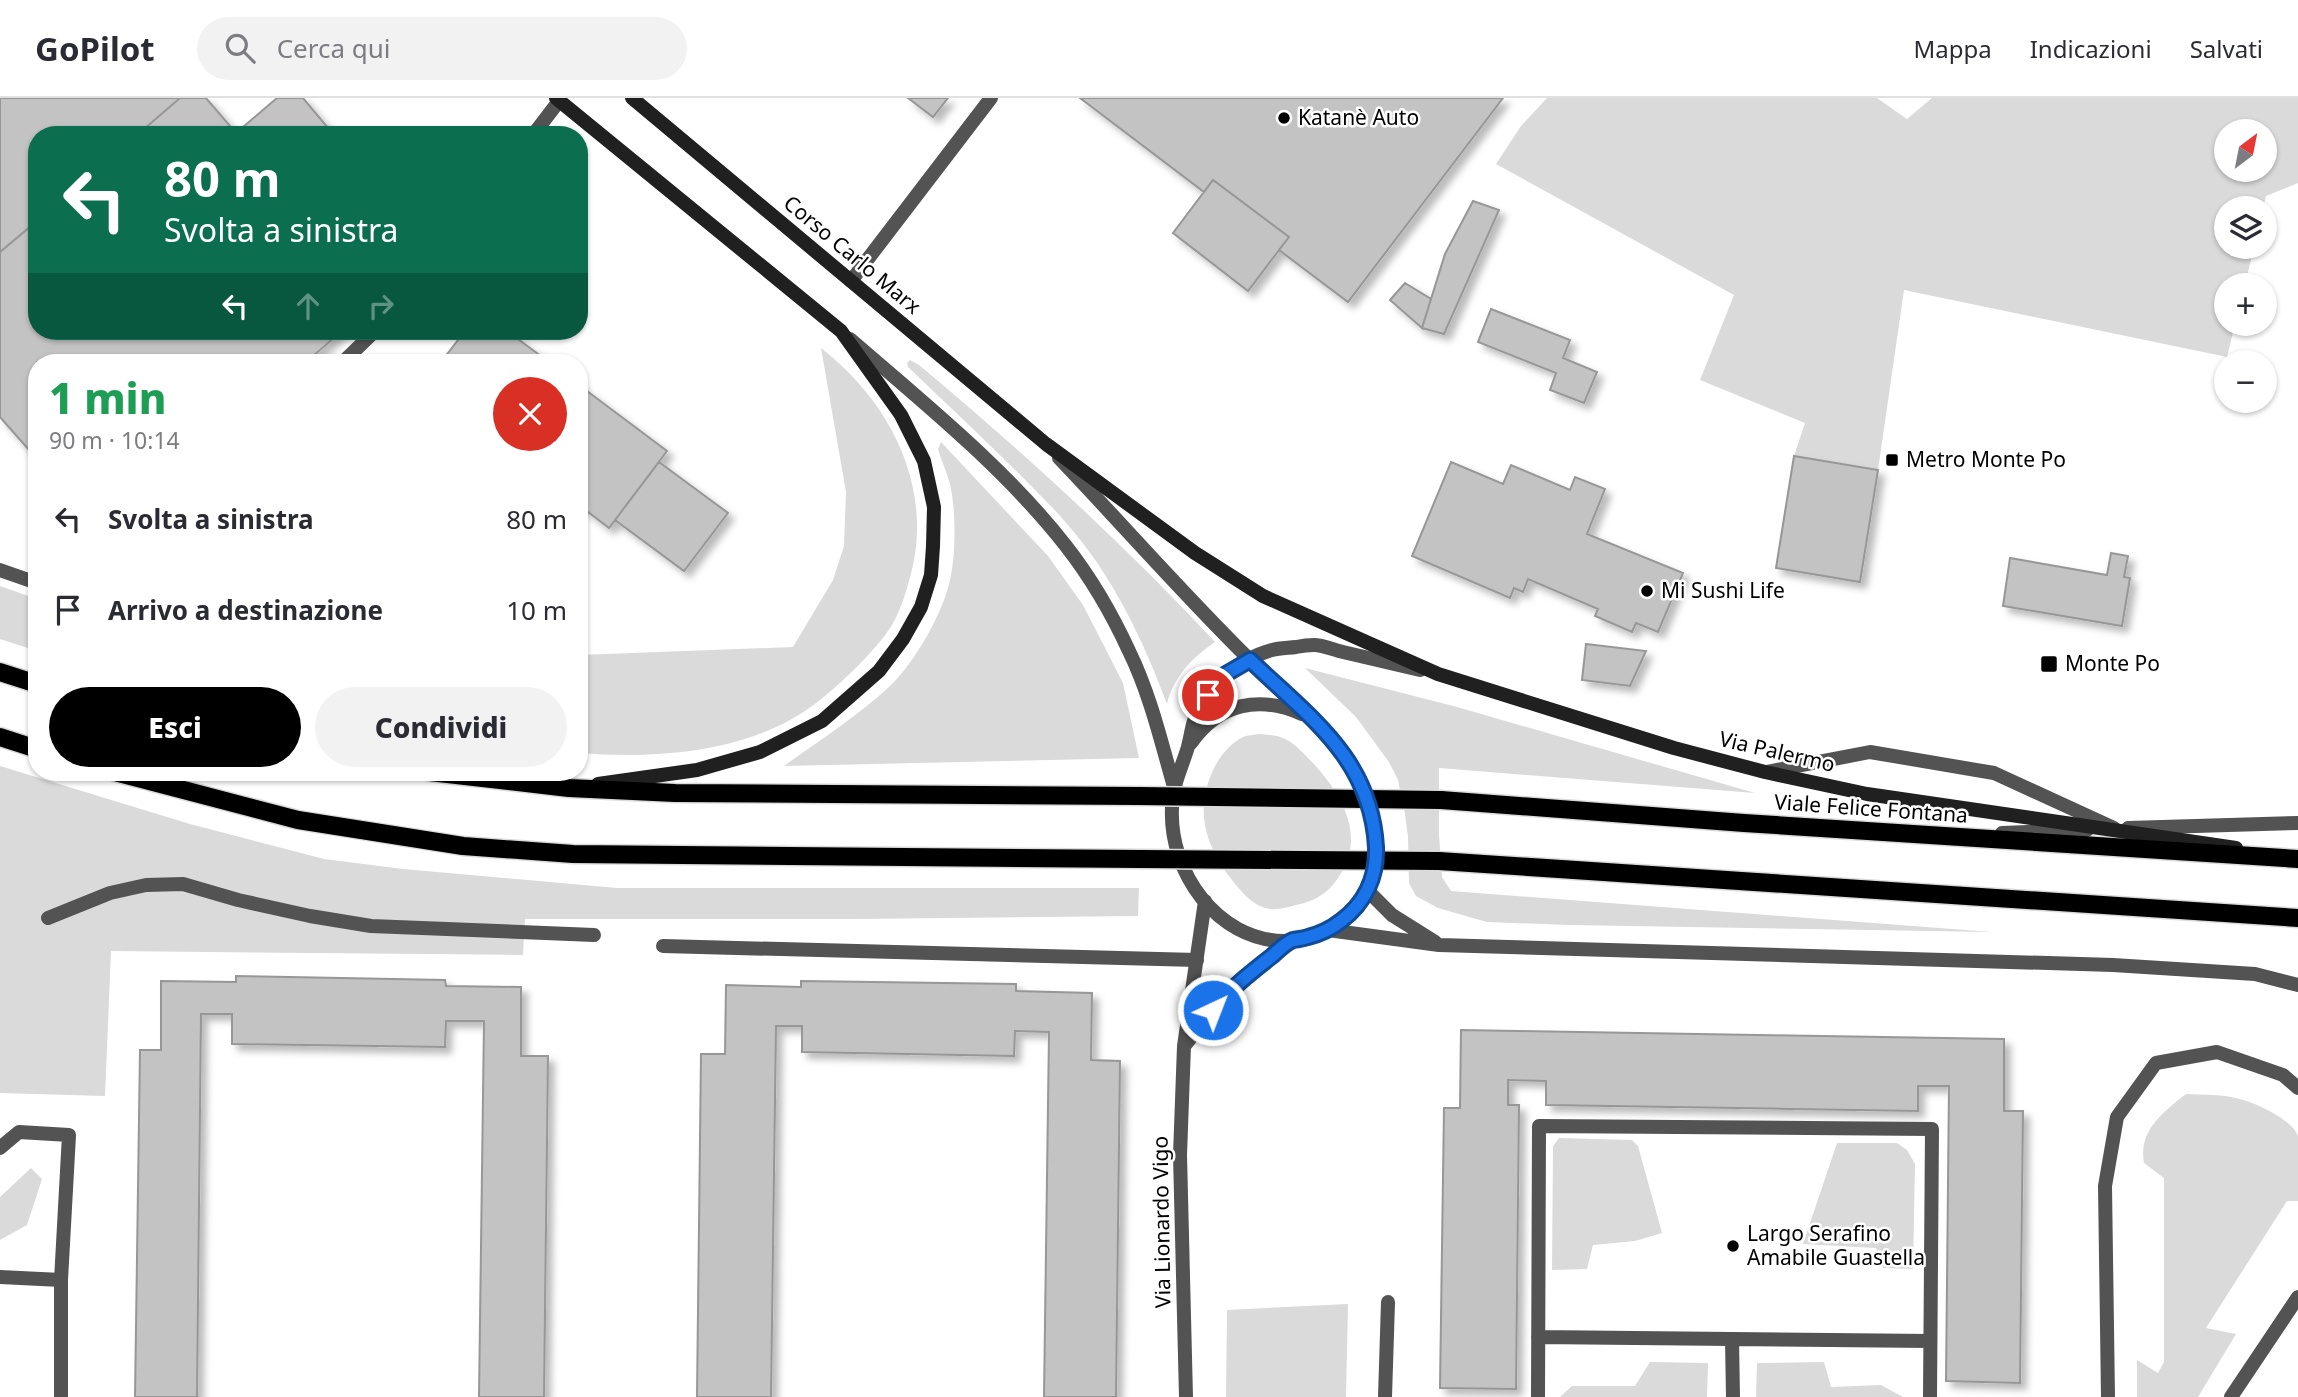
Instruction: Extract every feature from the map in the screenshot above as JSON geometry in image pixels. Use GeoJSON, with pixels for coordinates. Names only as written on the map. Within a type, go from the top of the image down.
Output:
{"type":"FeatureCollection","features":[{"type":"Feature","properties":{"kind":"main road","name":"Corso Carlo Marx"},"geometry":{"type":"LineString","coordinates":[[632,98],[1046,444],[1195,553],[1263,596],[1438,674]]}},
{"type":"Feature","properties":{"kind":"main road"},"geometry":{"type":"LineString","coordinates":[[557,100],[841,331],[901,415],[924,461],[934,507],[930,575],[921,607],[903,639],[879,671],[822,721],[760,752],[697,770],[569,788]]}},
{"type":"Feature","properties":{"kind":"main road"},"geometry":{"type":"LineString","coordinates":[[0,672],[28,681]]}},
{"type":"Feature","properties":{"kind":"main road","name":"Via Palermo"},"geometry":{"type":"LineString","coordinates":[[1438,674],[1674,748],[1765,772],[1867,794],[2298,858]]}},
{"type":"Feature","properties":{"kind":"main road"},"geometry":{"type":"LineString","coordinates":[[0,737],[28,746]]}},
{"type":"Feature","properties":{"kind":"main road"},"geometry":{"type":"LineString","coordinates":[[149,781],[298,820],[463,846],[573,853],[1439,861],[2298,918]]}},
{"type":"Feature","properties":{"kind":"main road","name":"Viale Felice Fontana"},"geometry":{"type":"LineString","coordinates":[[508,781],[569,788],[675,793],[1441,800],[1926,835],[2298,858]]}},
{"type":"Feature","properties":{"kind":"street"},"geometry":{"type":"LineString","coordinates":[[851,281],[991,98]]}},
{"type":"Feature","properties":{"kind":"street"},"geometry":{"type":"LineString","coordinates":[[539,126],[557,100]]}},
{"type":"Feature","properties":{"kind":"street"},"geometry":{"type":"LineString","coordinates":[[841,331],[950,425],[1021,496],[1066,546],[1102,599],[1130,651],[1151,704],[1174,787]]}},
{"type":"Feature","properties":{"kind":"street"},"geometry":{"type":"LineString","coordinates":[[350,354],[365,340]]}},
{"type":"Feature","properties":{"kind":"street"},"geometry":{"type":"LineString","coordinates":[[1046,444],[1250,660],[1335,741],[1357,775],[1371,813],[1376,853],[1375,873],[1368,891],[1344,919],[1328,930],[1310,937],[1292,941],[1275,940],[1243,932],[1216,913],[1205,901],[1188,875],[1176,847],[1172,827],[1174,787],[1189,747],[1195,720],[1208,695],[1226,674],[1250,660],[1271,650],[1314,645],[1438,674]]}},
{"type":"Feature","properties":{"kind":"street"},"geometry":{"type":"LineString","coordinates":[[0,570],[28,580]]}},
{"type":"Feature","properties":{"kind":"street"},"geometry":{"type":"LineString","coordinates":[[1189,747],[1200,731],[1214,718],[1231,709],[1250,704],[1288,708],[1321,727]]}},
{"type":"Feature","properties":{"kind":"street"},"geometry":{"type":"LineString","coordinates":[[1765,772],[1870,752],[1994,773],[2116,829]]}},
{"type":"Feature","properties":{"kind":"street"},"geometry":{"type":"LineString","coordinates":[[1926,835],[2298,823]]}},
{"type":"Feature","properties":{"kind":"street"},"geometry":{"type":"LineString","coordinates":[[48,918],[110,893],[146,885],[183,884],[238,901],[371,926],[594,935]]}},
{"type":"Feature","properties":{"kind":"street"},"geometry":{"type":"LineString","coordinates":[[1368,891],[1392,915],[1439,945]]}},
{"type":"Feature","properties":{"kind":"street","name":"Via Lionardo Vigo"},"geometry":{"type":"LineString","coordinates":[[1186,1397],[1180,1156],[1184,1046],[1205,901]]}},
{"type":"Feature","properties":{"kind":"street"},"geometry":{"type":"LineString","coordinates":[[1328,930],[1439,945],[2113,965],[2255,974],[2298,985]]}},
{"type":"Feature","properties":{"kind":"street"},"geometry":{"type":"LineString","coordinates":[[1184,1046],[1228,992],[1292,941]]}},
{"type":"Feature","properties":{"kind":"street"},"geometry":{"type":"LineString","coordinates":[[663,946],[1197,960]]}},
{"type":"Feature","properties":{"kind":"street"},"geometry":{"type":"LineString","coordinates":[[2108,1397],[2105,1186],[2117,1117],[2156,1063],[2217,1052],[2284,1075],[2298,1088]]}},
{"type":"Feature","properties":{"kind":"street"},"geometry":{"type":"LineString","coordinates":[[1538,1397],[1539,1126],[1932,1129],[1930,1397]]}},
{"type":"Feature","properties":{"kind":"street"},"geometry":{"type":"LineString","coordinates":[[0,1148],[19,1132],[69,1135],[61,1280],[61,1397]]}},
{"type":"Feature","properties":{"kind":"street"},"geometry":{"type":"LineString","coordinates":[[0,1276],[61,1280]]}},
{"type":"Feature","properties":{"kind":"street"},"geometry":{"type":"LineString","coordinates":[[2231,1397],[2298,1297]]}},
{"type":"Feature","properties":{"kind":"street"},"geometry":{"type":"LineString","coordinates":[[1385,1397],[1388,1302]]}},
{"type":"Feature","properties":{"kind":"street"},"geometry":{"type":"LineString","coordinates":[[1538,1337],[1930,1341]]}},
{"type":"Feature","properties":{"kind":"street"},"geometry":{"type":"LineString","coordinates":[[1732,1339],[1733,1397]]}},
{"type":"Feature","properties":{"kind":"shaded area"},"geometry":{"type":"Polygon","coordinates":[[[1547,98],[1877,98],[1907,119],[1932,98],[2298,98],[2298,183],[2266,196],[2214,196],[2214,259],[2251,259],[2248,273],[2214,273],[2214,336],[2232,336],[2229,350],[2214,350],[2214,354],[1904,290],[1878,470],[1794,456],[1805,423],[1700,380],[1734,295],[1496,164],[1521,126],[1547,98]]]}},
{"type":"Feature","properties":{"kind":"shaded area"},"geometry":{"type":"Polygon","coordinates":[[[821,348],[846,370],[887,422],[902,451],[912,482],[917,514],[916,547],[906,592],[892,625],[840,683],[805,711],[780,725],[754,736],[696,750],[637,755],[588,754],[588,655],[793,647],[833,580],[844,546],[846,492],[821,348]]]}},
{"type":"Feature","properties":{"kind":"shaded area"},"geometry":{"type":"Polygon","coordinates":[[[910,360],[958,398],[1072,499],[1145,569],[1215,642],[1185,668],[1174,685],[1167,704],[1148,656],[1125,610],[1084,544],[1057,512],[908,367],[910,360]]]}},
{"type":"Feature","properties":{"kind":"shaded area"},"geometry":{"type":"Polygon","coordinates":[[[941,442],[1048,556],[1083,605],[1123,683],[1139,758],[784,766],[852,718],[890,686],[909,664],[935,622],[950,580],[954,545],[952,495],[938,449],[941,442]]]}},
{"type":"Feature","properties":{"kind":"shaded area"},"geometry":{"type":"Polygon","coordinates":[[[0,586],[28,596],[28,648],[0,639],[0,586]]]}},
{"type":"Feature","properties":{"kind":"shaded area"},"geometry":{"type":"Polygon","coordinates":[[[1305,668],[1457,707],[1755,793],[1439,768],[1442,877],[1451,891],[1992,932],[1487,922],[1438,908],[1416,896],[1409,883],[1405,814],[1398,780],[1389,762],[1356,717],[1305,668]]]}},
{"type":"Feature","properties":{"kind":"shaded area"},"geometry":{"type":"Polygon","coordinates":[[[1259,734],[1289,741],[1313,763],[1338,797],[1349,822],[1351,836],[1346,863],[1327,891],[1305,903],[1277,909],[1265,908],[1243,893],[1217,857],[1205,825],[1204,800],[1217,763],[1233,744],[1243,737],[1259,734]]]}},
{"type":"Feature","properties":{"kind":"shaded area"},"geometry":{"type":"Polygon","coordinates":[[[0,766],[28,775],[28,781],[49,781],[190,824],[324,859],[403,869],[617,888],[1139,888],[1138,916],[525,919],[523,955],[111,951],[105,1096],[0,1093],[0,766]]]}},
{"type":"Feature","properties":{"kind":"shaded area"},"geometry":{"type":"Polygon","coordinates":[[[2186,1094],[2220,1095],[2240,1099],[2263,1108],[2289,1124],[2298,1136],[2298,1201],[2287,1201],[2206,1328],[2236,1334],[2198,1397],[2137,1397],[2137,1360],[2158,1373],[2164,1362],[2164,1178],[2144,1163],[2143,1152],[2154,1123],[2186,1094]]]}},
{"type":"Feature","properties":{"kind":"shaded area"},"geometry":{"type":"Polygon","coordinates":[[[1559,1138],[1632,1140],[1638,1146],[1662,1233],[1635,1241],[1593,1245],[1587,1269],[1552,1270],[1553,1146],[1559,1138]]]}},
{"type":"Feature","properties":{"kind":"shaded area"},"geometry":{"type":"Polygon","coordinates":[[[1837,1143],[1897,1143],[1907,1150],[1915,1164],[1913,1269],[1883,1268],[1876,1248],[1803,1244],[1837,1143]]]}},
{"type":"Feature","properties":{"kind":"shaded area"},"geometry":{"type":"Polygon","coordinates":[[[31,1168],[42,1179],[27,1225],[0,1240],[0,1197],[31,1168]]]}},
{"type":"Feature","properties":{"kind":"shaded area"},"geometry":{"type":"Polygon","coordinates":[[[1348,1304],[1346,1397],[1226,1397],[1227,1310],[1348,1304]]]}},
{"type":"Feature","properties":{"kind":"shaded area"},"geometry":{"type":"Polygon","coordinates":[[[1650,1362],[1708,1363],[1707,1397],[1560,1397],[1572,1386],[1635,1386],[1650,1362]]]}},
{"type":"Feature","properties":{"kind":"shaded area"},"geometry":{"type":"Polygon","coordinates":[[[1824,1362],[1831,1387],[1881,1385],[1903,1397],[1756,1397],[1757,1363],[1824,1362]]]}},
{"type":"Feature","properties":{"kind":"building"},"geometry":{"type":"Polygon","coordinates":[[[0,98],[180,98],[147,126],[28,126],[28,229],[0,252],[0,98]]]}},
{"type":"Feature","properties":{"kind":"building"},"geometry":{"type":"Polygon","coordinates":[[[180,98],[206,98],[230,126],[147,126],[180,98]]]}},
{"type":"Feature","properties":{"kind":"building"},"geometry":{"type":"Polygon","coordinates":[[[277,98],[303,98],[326,126],[244,126],[277,98]]]}},
{"type":"Feature","properties":{"kind":"building"},"geometry":{"type":"Polygon","coordinates":[[[908,98],[948,98],[933,117],[908,98]]]}},
{"type":"Feature","properties":{"kind":"building"},"geometry":{"type":"Polygon","coordinates":[[[1080,98],[1503,98],[1348,302],[1279,250],[1289,237],[1213,180],[1204,192],[1080,98]]]}},
{"type":"Feature","properties":{"kind":"building"},"geometry":{"type":"Polygon","coordinates":[[[1213,180],[1289,237],[1248,291],[1173,233],[1213,180]]]}},
{"type":"Feature","properties":{"kind":"building"},"geometry":{"type":"Polygon","coordinates":[[[1473,201],[1499,210],[1444,334],[1422,328],[1445,254],[1473,201]]]}},
{"type":"Feature","properties":{"kind":"building"},"geometry":{"type":"Polygon","coordinates":[[[28,229],[28,340],[332,340],[315,354],[28,354],[28,449],[0,417],[0,252],[28,229]]]}},
{"type":"Feature","properties":{"kind":"building"},"geometry":{"type":"Polygon","coordinates":[[[1405,283],[1431,299],[1422,328],[1390,300],[1405,283]]]}},
{"type":"Feature","properties":{"kind":"building"},"geometry":{"type":"Polygon","coordinates":[[[1491,309],[1570,340],[1563,358],[1597,372],[1584,403],[1550,390],[1556,373],[1478,342],[1491,309]]]}},
{"type":"Feature","properties":{"kind":"building"},"geometry":{"type":"Polygon","coordinates":[[[458,340],[519,340],[538,354],[447,354],[458,340]]]}},
{"type":"Feature","properties":{"kind":"building"},"geometry":{"type":"Polygon","coordinates":[[[588,392],[667,451],[609,528],[588,512],[588,392]]]}},
{"type":"Feature","properties":{"kind":"building"},"geometry":{"type":"Polygon","coordinates":[[[1794,456],[1878,470],[1860,582],[1776,568],[1794,456]]]}},
{"type":"Feature","properties":{"kind":"building"},"geometry":{"type":"Polygon","coordinates":[[[659,462],[728,513],[684,571],[615,520],[659,462]]]}},
{"type":"Feature","properties":{"kind":"building"},"geometry":{"type":"Polygon","coordinates":[[[1451,462],[1503,484],[1511,465],[1570,490],[1575,477],[1605,489],[1587,534],[1683,573],[1658,632],[1636,623],[1632,632],[1595,616],[1598,609],[1528,579],[1523,592],[1514,588],[1510,598],[1412,556],[1451,462]]]}},
{"type":"Feature","properties":{"kind":"building"},"geometry":{"type":"Polygon","coordinates":[[[2111,553],[2128,556],[2124,577],[2130,578],[2122,626],[2003,606],[2010,558],[2107,575],[2111,553]]]}},
{"type":"Feature","properties":{"kind":"building"},"geometry":{"type":"Polygon","coordinates":[[[1586,644],[1646,651],[1630,686],[1582,680],[1586,644]]]}},
{"type":"Feature","properties":{"kind":"building"},"geometry":{"type":"Polygon","coordinates":[[[236,976],[445,980],[446,986],[521,987],[521,1056],[548,1056],[544,1397],[479,1397],[484,1021],[446,1021],[445,1047],[232,1044],[232,1014],[201,1014],[197,1397],[135,1397],[140,1050],[161,1050],[161,981],[236,982],[236,976]]]}},
{"type":"Feature","properties":{"kind":"building"},"geometry":{"type":"Polygon","coordinates":[[[801,981],[1016,984],[1016,991],[1092,993],[1091,1060],[1120,1061],[1116,1397],[1044,1397],[1049,1032],[1015,1031],[1014,1056],[802,1052],[802,1026],[776,1026],[771,1397],[697,1397],[701,1054],[725,1054],[726,985],[801,987],[801,981]]]}},
{"type":"Feature","properties":{"kind":"building"},"geometry":{"type":"Polygon","coordinates":[[[1461,1030],[2004,1039],[2004,1111],[2023,1111],[2020,1383],[1946,1381],[1949,1086],[1918,1086],[1918,1111],[1546,1105],[1546,1081],[1508,1080],[1508,1105],[1519,1105],[1516,1389],[1440,1388],[1444,1108],[1460,1108],[1461,1030]]]}},
{"type":"Feature","properties":{"kind":"place","name":"Katanè Auto"},"geometry":{"type":"Point","coordinates":[1284,118]}},
{"type":"Feature","properties":{"kind":"place","name":"Metro Monte Po"},"geometry":{"type":"Point","coordinates":[1892,460]}},
{"type":"Feature","properties":{"kind":"place","name":"Mi Sushi Life"},"geometry":{"type":"Point","coordinates":[1647,591]}},
{"type":"Feature","properties":{"kind":"place","name":"Monte Po"},"geometry":{"type":"Point","coordinates":[2049,664]}},
{"type":"Feature","properties":{"kind":"place","name":"Largo Serafino Amabile Guastella"},"geometry":{"type":"Point","coordinates":[1733,1246]}},
{"type":"Feature","properties":{"kind":"route"},"geometry":{"type":"LineString","coordinates":[[1208,695],[1226,674],[1250,660],[1335,741],[1347,758],[1365,793],[1375,832],[1376,853],[1375,873],[1368,891],[1344,919],[1328,930],[1292,941],[1228,992],[1213,1010]]}}]}
